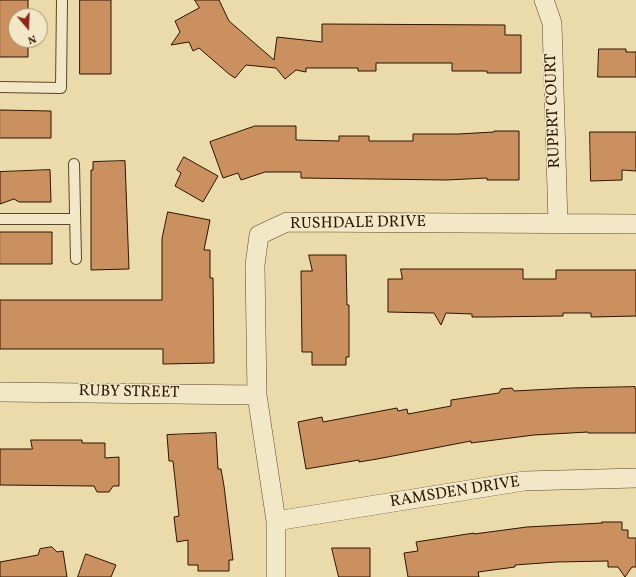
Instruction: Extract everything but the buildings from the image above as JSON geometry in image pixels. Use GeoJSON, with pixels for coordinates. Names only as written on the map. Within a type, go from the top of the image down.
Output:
{"type":"FeatureCollection","features":[{"type":"Feature","properties":{"kind":"street","name":"RUPERT COURT"},"geometry":{"type":"LineString","coordinates":[[544,0],[552,23],[558,223]]}},
{"type":"Feature","properties":{"kind":"street","name":"RUSHDALE DRIVE"},"geometry":{"type":"LineString","coordinates":[[276,577],[276,521],[257,394],[255,265],[259,235],[287,222],[636,224]]}},
{"type":"Feature","properties":{"kind":"street","name":"RUBY STREET"},"geometry":{"type":"LineString","coordinates":[[0,392],[257,394]]}},
{"type":"Feature","properties":{"kind":"street","name":"RAMSDEN DRIVE"},"geometry":{"type":"LineString","coordinates":[[276,521],[524,481],[636,478]]}},
{"type":"Feature","properties":{"kind":"lane"},"geometry":{"type":"LineString","coordinates":[[0,87],[61,88],[62,0]]}},
{"type":"Feature","properties":{"kind":"lane"},"geometry":{"type":"LineString","coordinates":[[74,164],[76,259]]}},
{"type":"Feature","properties":{"kind":"lane"},"geometry":{"type":"LineString","coordinates":[[0,219],[75,219]]}}]}
